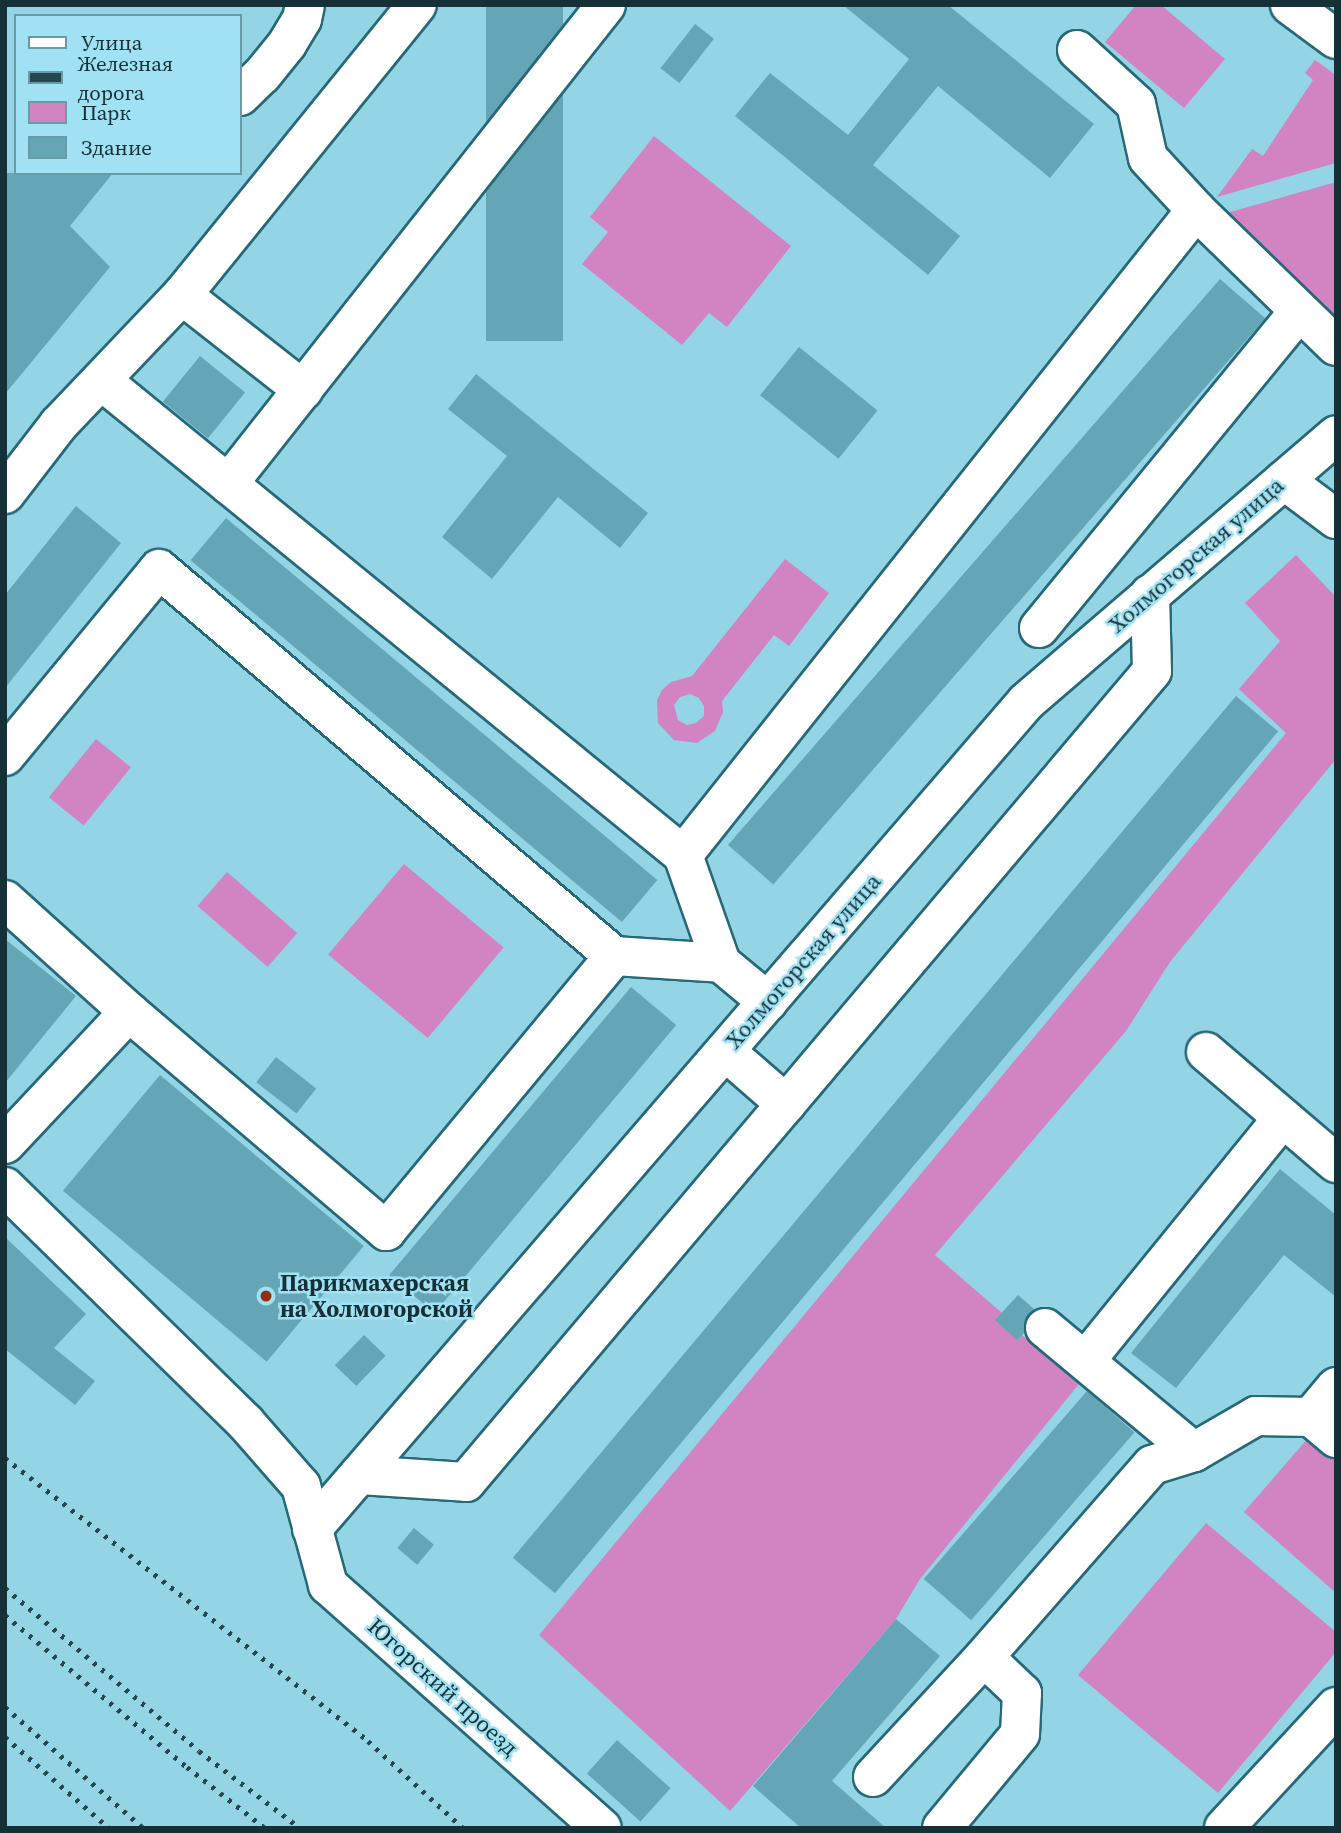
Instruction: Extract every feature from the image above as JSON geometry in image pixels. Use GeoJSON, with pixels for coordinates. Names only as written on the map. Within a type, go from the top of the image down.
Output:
{"type":"FeatureCollection","features":[{"type":"Feature","properties":{"kind":"street"},"geometry":{"type":"LineString","coordinates":[[242,94],[262,75],[286,44],[302,19],[304,5]]}},
{"type":"Feature","properties":{"kind":"street"},"geometry":{"type":"LineString","coordinates":[[5,494],[51,434],[181,295],[416,5]]}},
{"type":"Feature","properties":{"kind":"street"},"geometry":{"type":"LineString","coordinates":[[228,484],[606,5]]}},
{"type":"Feature","properties":{"kind":"street"},"geometry":{"type":"LineString","coordinates":[[1290,5],[1336,39]]}},
{"type":"Feature","properties":{"kind":"street"},"geometry":{"type":"LineString","coordinates":[[1077,50],[1136,104],[1148,158],[1196,210],[1336,346]]}},
{"type":"Feature","properties":{"kind":"street"},"geometry":{"type":"LineString","coordinates":[[683,855],[1196,210]]}},
{"type":"Feature","properties":{"kind":"street"},"geometry":{"type":"LineString","coordinates":[[181,295],[303,390]]}},
{"type":"Feature","properties":{"kind":"street"},"geometry":{"type":"LineString","coordinates":[[1039,628],[1299,311]]}},
{"type":"Feature","properties":{"kind":"street"},"geometry":{"type":"LineString","coordinates":[[102,381],[683,855],[720,963],[768,1002]]}},
{"type":"Feature","properties":{"kind":"street","name":"Холмогорская улица"},"geometry":{"type":"LineString","coordinates":[[312,1529],[1026,702],[1336,435]]}},
{"type":"Feature","properties":{"kind":"street"},"geometry":{"type":"LineString","coordinates":[[1284,480],[1336,519]]}},
{"type":"Feature","properties":{"kind":"street"},"geometry":{"type":"LineString","coordinates":[[5,756],[159,569],[614,957],[720,963]]}},
{"type":"Feature","properties":{"kind":"street"},"geometry":{"type":"LineString","coordinates":[[359,1475],[466,1482],[1152,671],[1150,594]]}},
{"type":"Feature","properties":{"kind":"street"},"geometry":{"type":"LineString","coordinates":[[5,900],[129,1012],[386,1231],[614,957]]}},
{"type":"Feature","properties":{"kind":"street"},"geometry":{"type":"LineString","coordinates":[[5,1144],[129,1012]]}},
{"type":"Feature","properties":{"kind":"street"},"geometry":{"type":"LineString","coordinates":[[725,1051],[786,1104]]}},
{"type":"Feature","properties":{"kind":"street"},"geometry":{"type":"LineString","coordinates":[[1206,1052],[1336,1163]]}},
{"type":"Feature","properties":{"kind":"street"},"geometry":{"type":"LineString","coordinates":[[1086,1360],[1283,1118]]}},
{"type":"Feature","properties":{"kind":"street","name":"Югорский проезд"},"geometry":{"type":"LineString","coordinates":[[5,1186],[246,1422],[301,1486],[328,1585],[602,1828]]}},
{"type":"Feature","properties":{"kind":"street"},"geometry":{"type":"LineString","coordinates":[[1045,1328],[1194,1452]]}},
{"type":"Feature","properties":{"kind":"street"},"geometry":{"type":"LineString","coordinates":[[873,1777],[984,1657],[1152,1465],[1194,1452],[1256,1416],[1323,1427],[1336,1387]]}},
{"type":"Feature","properties":{"kind":"street"},"geometry":{"type":"LineString","coordinates":[[942,1828],[1020,1734],[1022,1693],[984,1657]]}},
{"type":"Feature","properties":{"kind":"street"},"geometry":{"type":"LineString","coordinates":[[1224,1828],[1336,1707]]}},
{"type":"Feature","properties":{"kind":"green space"},"geometry":{"type":"Polygon","coordinates":[[[1136,5],[1161,5],[1225,59],[1184,108],[1105,42],[1136,5]]]}},
{"type":"Feature","properties":{"kind":"green space"},"geometry":{"type":"Polygon","coordinates":[[[1315,60],[1336,75],[1336,163],[1217,197],[1252,149],[1263,156],[1313,80],[1305,73],[1315,60]]]}},
{"type":"Feature","properties":{"kind":"green space"},"geometry":{"type":"Polygon","coordinates":[[[654,136],[791,246],[727,327],[709,313],[682,345],[582,264],[608,232],[590,217],[654,136]]]}},
{"type":"Feature","properties":{"kind":"green space"},"geometry":{"type":"Polygon","coordinates":[[[1336,182],[1336,328],[1216,216],[1336,182]]]}},
{"type":"Feature","properties":{"kind":"green space"},"geometry":{"type":"Polygon","coordinates":[[[1296,555],[1336,597],[1336,759],[1170,962],[1126,1031],[935,1255],[1002,1313],[1017,1340],[1022,1335],[1079,1384],[920,1579],[896,1619],[730,1811],[539,1635],[1286,733],[1239,689],[1280,641],[1245,603],[1296,555]]]}},
{"type":"Feature","properties":{"kind":"green space"},"geometry":{"type":"Polygon","coordinates":[[[785,559],[829,593],[789,646],[774,635],[722,701],[723,712],[715,731],[697,743],[674,740],[658,723],[657,700],[662,690],[671,682],[692,676],[785,559]],[[690,694],[680,697],[674,705],[678,720],[687,725],[696,723],[704,716],[704,706],[699,698],[690,694]]]}},
{"type":"Feature","properties":{"kind":"green space"},"geometry":{"type":"Polygon","coordinates":[[[96,739],[131,767],[84,826],[49,797],[96,739]]]}},
{"type":"Feature","properties":{"kind":"green space"},"geometry":{"type":"Polygon","coordinates":[[[404,864],[504,948],[428,1038],[328,954],[404,864]]]}},
{"type":"Feature","properties":{"kind":"green space"},"geometry":{"type":"Polygon","coordinates":[[[227,872],[297,933],[268,967],[197,906],[227,872]]]}},
{"type":"Feature","properties":{"kind":"green space"},"geometry":{"type":"Polygon","coordinates":[[[1309,1437],[1336,1461],[1336,1593],[1244,1512],[1309,1437]]]}},
{"type":"Feature","properties":{"kind":"green space"},"geometry":{"type":"Polygon","coordinates":[[[1206,1523],[1336,1632],[1336,1652],[1218,1793],[1078,1675],[1206,1523]]]}},
{"type":"Feature","properties":{"kind":"building"},"geometry":{"type":"Polygon","coordinates":[[[486,5],[563,5],[563,341],[486,341],[486,5]]]}},
{"type":"Feature","properties":{"kind":"building"},"geometry":{"type":"Polygon","coordinates":[[[843,5],[948,5],[1094,124],[1050,178],[938,86],[873,165],[960,236],[928,275],[735,116],[770,73],[848,135],[909,59],[843,5]]]}},
{"type":"Feature","properties":{"kind":"building"},"geometry":{"type":"Polygon","coordinates":[[[695,24],[714,39],[679,83],[661,68],[695,24]]]}},
{"type":"Feature","properties":{"kind":"building"},"geometry":{"type":"Polygon","coordinates":[[[5,173],[111,175],[70,226],[110,267],[5,394],[5,173]]]}},
{"type":"Feature","properties":{"kind":"building"},"geometry":{"type":"Polygon","coordinates":[[[1220,279],[1265,318],[773,884],[728,845],[1220,279]]]}},
{"type":"Feature","properties":{"kind":"building"},"geometry":{"type":"Polygon","coordinates":[[[799,347],[877,411],[838,459],[760,395],[799,347]]]}},
{"type":"Feature","properties":{"kind":"building"},"geometry":{"type":"Polygon","coordinates":[[[200,356],[245,393],[208,438],[163,402],[200,356]]]}},
{"type":"Feature","properties":{"kind":"building"},"geometry":{"type":"Polygon","coordinates":[[[476,374],[648,513],[620,548],[558,497],[492,579],[442,537],[507,456],[448,409],[476,374]]]}},
{"type":"Feature","properties":{"kind":"building"},"geometry":{"type":"Polygon","coordinates":[[[76,506],[121,543],[5,688],[5,595],[76,506]]]}},
{"type":"Feature","properties":{"kind":"building"},"geometry":{"type":"Polygon","coordinates":[[[226,518],[657,880],[622,922],[191,560],[226,518]]]}},
{"type":"Feature","properties":{"kind":"building"},"geometry":{"type":"Polygon","coordinates":[[[1236,696],[1278,731],[555,1593],[513,1558],[1236,696]]]}},
{"type":"Feature","properties":{"kind":"building"},"geometry":{"type":"Polygon","coordinates":[[[5,939],[76,996],[5,1083],[5,939]]]}},
{"type":"Feature","properties":{"kind":"building"},"geometry":{"type":"Polygon","coordinates":[[[631,987],[676,1025],[435,1313],[389,1275],[631,987]]]}},
{"type":"Feature","properties":{"kind":"building"},"geometry":{"type":"Polygon","coordinates":[[[276,1057],[316,1088],[296,1114],[256,1082],[276,1057]]]}},
{"type":"Feature","properties":{"kind":"building"},"geometry":{"type":"Polygon","coordinates":[[[160,1075],[364,1246],[267,1362],[63,1191],[160,1075]]]}},
{"type":"Feature","properties":{"kind":"building"},"geometry":{"type":"Polygon","coordinates":[[[1280,1169],[1336,1215],[1336,1297],[1284,1255],[1176,1388],[1131,1353],[1280,1169]]]}},
{"type":"Feature","properties":{"kind":"building"},"geometry":{"type":"Polygon","coordinates":[[[5,1237],[86,1314],[54,1348],[95,1381],[75,1405],[5,1349],[5,1237]]]}},
{"type":"Feature","properties":{"kind":"building"},"geometry":{"type":"Polygon","coordinates":[[[1018,1295],[1034,1309],[1028,1315],[1024,1333],[1017,1340],[995,1320],[1018,1295]]]}},
{"type":"Feature","properties":{"kind":"building"},"geometry":{"type":"Polygon","coordinates":[[[364,1335],[386,1356],[356,1386],[335,1365],[364,1335]]]}},
{"type":"Feature","properties":{"kind":"building"},"geometry":{"type":"Polygon","coordinates":[[[1087,1391],[1135,1432],[971,1620],[924,1579],[1087,1391]]]}},
{"type":"Feature","properties":{"kind":"building"},"geometry":{"type":"Polygon","coordinates":[[[414,1528],[434,1545],[417,1565],[397,1548],[414,1528]]]}},
{"type":"Feature","properties":{"kind":"building"},"geometry":{"type":"Polygon","coordinates":[[[896,1619],[940,1656],[832,1781],[886,1828],[801,1828],[753,1786],[896,1619]]]}},
{"type":"Feature","properties":{"kind":"building"},"geometry":{"type":"Polygon","coordinates":[[[617,1740],[671,1788],[640,1822],[587,1773],[617,1740]]]}},
{"type":"Feature","properties":{"kind":"railway"},"geometry":{"type":"LineString","coordinates":[[5,1458],[368,1741],[463,1828]]}},
{"type":"Feature","properties":{"kind":"railway"},"geometry":{"type":"LineString","coordinates":[[5,1588],[199,1751],[300,1828]]}},
{"type":"Feature","properties":{"kind":"railway"},"geometry":{"type":"LineString","coordinates":[[5,1615],[187,1767],[265,1828]]}},
{"type":"Feature","properties":{"kind":"railway"},"geometry":{"type":"LineString","coordinates":[[5,1707],[143,1828]]}},
{"type":"Feature","properties":{"kind":"railway"},"geometry":{"type":"LineString","coordinates":[[5,1737],[109,1828]]}},
{"type":"Feature","properties":{"kind":"place","name":"Парикмахерская на Холмогорской"},"geometry":{"type":"Point","coordinates":[266,1296]}}]}
